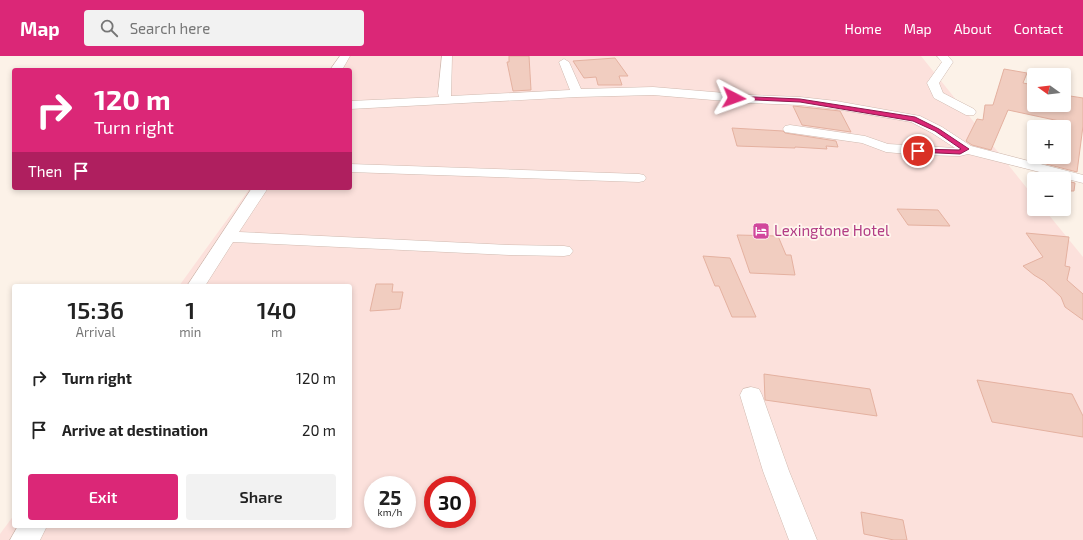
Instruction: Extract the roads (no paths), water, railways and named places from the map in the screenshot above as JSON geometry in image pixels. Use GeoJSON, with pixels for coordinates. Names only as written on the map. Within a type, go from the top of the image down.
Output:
{"type":"FeatureCollection","features":[{"type":"Feature","properties":{"kind":"street"},"geometry":{"type":"LineString","coordinates":[[337,68],[345,56]]}},
{"type":"Feature","properties":{"kind":"street"},"geometry":{"type":"LineString","coordinates":[[446,99],[444,93],[447,56]]}},
{"type":"Feature","properties":{"kind":"street"},"geometry":{"type":"LineString","coordinates":[[942,56],[948,62],[933,83],[938,95],[970,112]]}},
{"type":"Feature","properties":{"kind":"street"},"geometry":{"type":"LineString","coordinates":[[564,62],[577,93]]}},
{"type":"Feature","properties":{"kind":"street"},"geometry":{"type":"LineString","coordinates":[[352,105],[446,99],[653,91],[749,99],[800,101],[836,105],[915,119],[937,130],[966,149],[1083,179]]}},
{"type":"Feature","properties":{"kind":"street"},"geometry":{"type":"LineString","coordinates":[[790,129],[865,140],[886,148],[918,151],[960,152],[966,149]]}},
{"type":"Feature","properties":{"kind":"street"},"geometry":{"type":"LineString","coordinates":[[352,168],[639,178]]}},
{"type":"Feature","properties":{"kind":"street"},"geometry":{"type":"LineString","coordinates":[[197,284],[259,190]]}},
{"type":"Feature","properties":{"kind":"street"},"geometry":{"type":"LineString","coordinates":[[229,237],[509,250],[564,251]]}},
{"type":"Feature","properties":{"kind":"street"},"geometry":{"type":"LineString","coordinates":[[751,395],[776,472],[803,540]]}},
{"type":"Feature","properties":{"kind":"street"},"geometry":{"type":"LineString","coordinates":[[24,540],[33,528]]}},
{"type":"Feature","properties":{"kind":"place","name":"Lexingtone Hotel"},"geometry":{"type":"Point","coordinates":[761,231]}}]}
